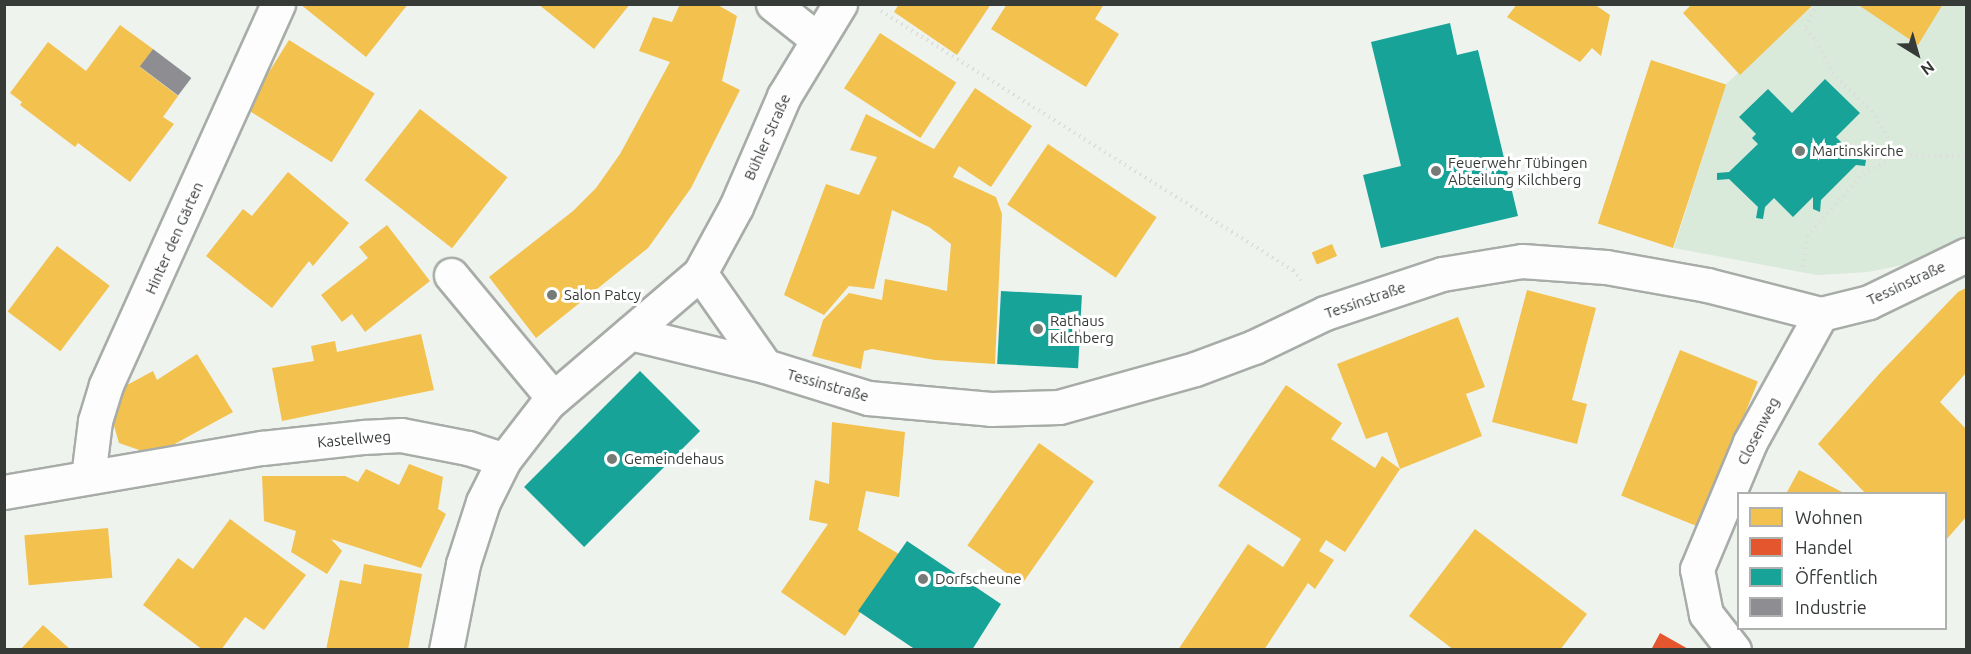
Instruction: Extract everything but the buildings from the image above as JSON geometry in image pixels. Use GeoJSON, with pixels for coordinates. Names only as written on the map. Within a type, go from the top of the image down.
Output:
{"type":"FeatureCollection","features":[{"type":"Feature","properties":{"kind":"street","name":"Hinter den Gärten"},"geometry":{"type":"LineString","coordinates":[[88,477],[95,421],[106,385],[278,4]]}},
{"type":"Feature","properties":{"kind":"street"},"geometry":{"type":"LineString","coordinates":[[773,4],[817,39]]}},
{"type":"Feature","properties":{"kind":"street","name":"Bühler Straße"},"geometry":{"type":"LineString","coordinates":[[700,273],[736,207],[784,96],[840,4]]}},
{"type":"Feature","properties":{"kind":"street","name":"Tessinstraße"},"geometry":{"type":"LineString","coordinates":[[630,333],[765,366],[868,398],[991,409],[1059,407],[1195,369],[1254,347],[1325,314],[1442,274],[1522,261],[1606,267],[1707,285],[1821,314],[1869,302],[1966,255]]}},
{"type":"Feature","properties":{"kind":"street"},"geometry":{"type":"LineString","coordinates":[[446,650],[463,564],[483,502],[504,460],[553,398],[700,273],[765,366]]}},
{"type":"Feature","properties":{"kind":"street"},"geometry":{"type":"LineString","coordinates":[[451,275],[553,398]]}},
{"type":"Feature","properties":{"kind":"street","name":"Closenweg"},"geometry":{"type":"LineString","coordinates":[[1734,650],[1706,614],[1696,569],[1750,442],[1821,314]]}},
{"type":"Feature","properties":{"kind":"street","name":"Kastellweg"},"geometry":{"type":"LineString","coordinates":[[4,492],[262,448],[401,435],[468,448],[504,460]]}},
{"type":"Feature","properties":{"kind":"path"},"geometry":{"type":"LineString","coordinates":[[870,4],[1293,270],[1325,314]]}},
{"type":"Feature","properties":{"kind":"path"},"geometry":{"type":"LineString","coordinates":[[1817,4],[1805,29],[1816,41],[1832,73],[1872,111],[1898,155]]}},
{"type":"Feature","properties":{"kind":"path"},"geometry":{"type":"LineString","coordinates":[[1804,255],[1807,236],[1863,174],[1898,155],[1966,157]]}},
{"type":"Feature","properties":{"kind":"green space"},"geometry":{"type":"Polygon","coordinates":[[[1814,5],[1966,5],[1966,238],[1917,262],[1868,272],[1817,275],[1674,248],[1726,84],[1814,5]]]}},
{"type":"Feature","properties":{"kind":"place","name":"Martinskirche"},"geometry":{"type":"Point","coordinates":[1800,151]}},
{"type":"Feature","properties":{"kind":"place","name":"Feuerwehr Tübingen Abteilung Kilchberg"},"geometry":{"type":"Point","coordinates":[1436,171]}},
{"type":"Feature","properties":{"kind":"place","name":"Salon Patcy"},"geometry":{"type":"Point","coordinates":[552,295]}},
{"type":"Feature","properties":{"kind":"place","name":"Rathaus Kilchberg"},"geometry":{"type":"Point","coordinates":[1038,329]}},
{"type":"Feature","properties":{"kind":"place","name":"Gemeindehaus"},"geometry":{"type":"Point","coordinates":[612,459]}},
{"type":"Feature","properties":{"kind":"place","name":"Dorfscheune"},"geometry":{"type":"Point","coordinates":[923,579]}}]}
